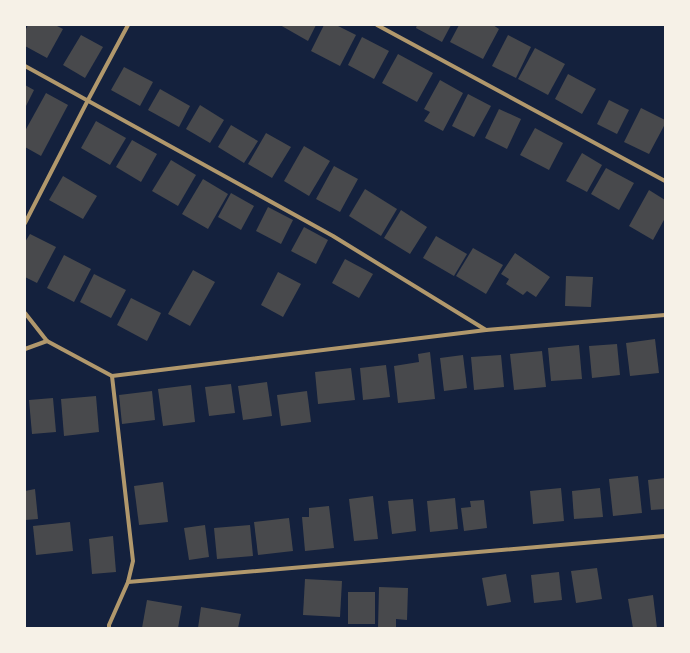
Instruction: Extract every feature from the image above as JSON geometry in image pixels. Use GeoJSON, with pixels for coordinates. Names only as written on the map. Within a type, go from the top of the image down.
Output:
{"type":"FeatureCollection","features":[{"type":"Feature","properties":{"kind":"street"},"geometry":{"type":"LineString","coordinates":[[25,223],[128,25]]}},
{"type":"Feature","properties":{"kind":"street"},"geometry":{"type":"LineString","coordinates":[[377,25],[665,181]]}},
{"type":"Feature","properties":{"kind":"street"},"geometry":{"type":"LineString","coordinates":[[25,66],[333,236],[486,330]]}},
{"type":"Feature","properties":{"kind":"street"},"geometry":{"type":"LineString","coordinates":[[25,313],[47,341],[112,376],[486,330],[665,315]]}},
{"type":"Feature","properties":{"kind":"street"},"geometry":{"type":"LineString","coordinates":[[25,349],[47,341]]}},
{"type":"Feature","properties":{"kind":"street"},"geometry":{"type":"LineString","coordinates":[[109,628],[128,582],[133,561],[112,376]]}},
{"type":"Feature","properties":{"kind":"street"},"geometry":{"type":"LineString","coordinates":[[128,582],[665,536]]}},
{"type":"Feature","properties":{"kind":"building"},"geometry":{"type":"Polygon","coordinates":[[[28,25],[55,25],[63,29],[47,58],[25,46],[25,31],[28,25]]]}},
{"type":"Feature","properties":{"kind":"building"},"geometry":{"type":"Polygon","coordinates":[[[280,25],[316,25],[308,41],[280,25]]]}},
{"type":"Feature","properties":{"kind":"building"},"geometry":{"type":"Polygon","coordinates":[[[324,25],[336,25],[356,35],[340,66],[311,51],[324,25]]]}},
{"type":"Feature","properties":{"kind":"building"},"geometry":{"type":"Polygon","coordinates":[[[417,25],[451,25],[442,42],[416,28],[417,25]]]}},
{"type":"Feature","properties":{"kind":"building"},"geometry":{"type":"Polygon","coordinates":[[[459,25],[493,25],[499,29],[483,59],[450,42],[459,25]]]}},
{"type":"Feature","properties":{"kind":"building"},"geometry":{"type":"Polygon","coordinates":[[[81,35],[103,47],[85,78],[63,65],[81,35]]]}},
{"type":"Feature","properties":{"kind":"building"},"geometry":{"type":"Polygon","coordinates":[[[508,35],[531,47],[516,78],[492,66],[508,35]]]}},
{"type":"Feature","properties":{"kind":"building"},"geometry":{"type":"Polygon","coordinates":[[[362,37],[389,51],[374,79],[348,65],[362,37]]]}},
{"type":"Feature","properties":{"kind":"building"},"geometry":{"type":"Polygon","coordinates":[[[535,48],[565,64],[548,95],[518,79],[535,48]]]}},
{"type":"Feature","properties":{"kind":"building"},"geometry":{"type":"Polygon","coordinates":[[[398,54],[433,73],[417,102],[382,83],[398,54]]]}},
{"type":"Feature","properties":{"kind":"building"},"geometry":{"type":"Polygon","coordinates":[[[124,67],[153,82],[140,106],[111,90],[124,67]]]}},
{"type":"Feature","properties":{"kind":"building"},"geometry":{"type":"Polygon","coordinates":[[[568,74],[596,89],[582,114],[555,99],[568,74]]]}},
{"type":"Feature","properties":{"kind":"building"},"geometry":{"type":"Polygon","coordinates":[[[440,80],[463,93],[443,131],[424,121],[430,112],[424,109],[440,80]]]}},
{"type":"Feature","properties":{"kind":"building"},"geometry":{"type":"Polygon","coordinates":[[[25,85],[34,90],[25,108],[25,85]]]}},
{"type":"Feature","properties":{"kind":"building"},"geometry":{"type":"Polygon","coordinates":[[[160,89],[190,106],[179,127],[148,110],[160,89]]]}},
{"type":"Feature","properties":{"kind":"building"},"geometry":{"type":"Polygon","coordinates":[[[46,93],[68,105],[41,156],[25,147],[25,131],[46,93]]]}},
{"type":"Feature","properties":{"kind":"building"},"geometry":{"type":"Polygon","coordinates":[[[468,94],[491,106],[474,137],[452,126],[468,94]]]}},
{"type":"Feature","properties":{"kind":"building"},"geometry":{"type":"Polygon","coordinates":[[[609,100],[629,110],[617,134],[597,124],[609,100]]]}},
{"type":"Feature","properties":{"kind":"building"},"geometry":{"type":"Polygon","coordinates":[[[200,105],[224,120],[210,143],[186,129],[200,105]]]}},
{"type":"Feature","properties":{"kind":"building"},"geometry":{"type":"Polygon","coordinates":[[[641,108],[665,120],[665,124],[649,154],[624,142],[641,108]]]}},
{"type":"Feature","properties":{"kind":"building"},"geometry":{"type":"Polygon","coordinates":[[[499,109],[521,119],[507,149],[485,138],[499,109]]]}},
{"type":"Feature","properties":{"kind":"building"},"geometry":{"type":"Polygon","coordinates":[[[96,121],[126,138],[110,165],[81,148],[96,121]]]}},
{"type":"Feature","properties":{"kind":"building"},"geometry":{"type":"Polygon","coordinates":[[[231,125],[258,141],[244,163],[218,147],[231,125]]]}},
{"type":"Feature","properties":{"kind":"building"},"geometry":{"type":"Polygon","coordinates":[[[535,128],[563,143],[549,170],[520,155],[535,128]]]}},
{"type":"Feature","properties":{"kind":"building"},"geometry":{"type":"Polygon","coordinates":[[[266,133],[291,147],[272,178],[248,164],[266,133]]]}},
{"type":"Feature","properties":{"kind":"building"},"geometry":{"type":"Polygon","coordinates":[[[132,140],[157,154],[141,182],[116,167],[132,140]]]}},
{"type":"Feature","properties":{"kind":"building"},"geometry":{"type":"Polygon","coordinates":[[[304,146],[330,161],[309,196],[284,181],[304,146]]]}},
{"type":"Feature","properties":{"kind":"building"},"geometry":{"type":"Polygon","coordinates":[[[582,153],[602,165],[587,192],[566,181],[582,153]]]}},
{"type":"Feature","properties":{"kind":"building"},"geometry":{"type":"Polygon","coordinates":[[[171,160],[196,175],[178,206],[152,191],[171,160]]]}},
{"type":"Feature","properties":{"kind":"building"},"geometry":{"type":"Polygon","coordinates":[[[334,166],[358,179],[340,212],[316,199],[334,166]]]}},
{"type":"Feature","properties":{"kind":"building"},"geometry":{"type":"Polygon","coordinates":[[[606,168],[634,183],[619,210],[591,194],[606,168]]]}},
{"type":"Feature","properties":{"kind":"building"},"geometry":{"type":"Polygon","coordinates":[[[63,176],[97,196],[83,219],[49,200],[63,176]]]}},
{"type":"Feature","properties":{"kind":"building"},"geometry":{"type":"Polygon","coordinates":[[[203,179],[228,194],[208,229],[182,214],[203,179]]]}},
{"type":"Feature","properties":{"kind":"building"},"geometry":{"type":"Polygon","coordinates":[[[365,189],[397,209],[381,236],[349,216],[365,189]]]}},
{"type":"Feature","properties":{"kind":"building"},"geometry":{"type":"Polygon","coordinates":[[[649,190],[665,200],[665,218],[653,240],[629,226],[649,190]]]}},
{"type":"Feature","properties":{"kind":"building"},"geometry":{"type":"Polygon","coordinates":[[[231,193],[254,206],[241,230],[218,217],[231,193]]]}},
{"type":"Feature","properties":{"kind":"building"},"geometry":{"type":"Polygon","coordinates":[[[268,207],[293,220],[281,244],[256,231],[268,207]]]}},
{"type":"Feature","properties":{"kind":"building"},"geometry":{"type":"Polygon","coordinates":[[[401,210],[427,227],[410,254],[384,238],[401,210]]]}},
{"type":"Feature","properties":{"kind":"building"},"geometry":{"type":"Polygon","coordinates":[[[304,227],[328,240],[316,264],[291,251],[304,227]]]}},
{"type":"Feature","properties":{"kind":"building"},"geometry":{"type":"Polygon","coordinates":[[[30,234],[56,247],[37,283],[25,277],[25,242],[30,234]]]}},
{"type":"Feature","properties":{"kind":"building"},"geometry":{"type":"Polygon","coordinates":[[[436,236],[467,254],[454,276],[423,258],[436,236]]]}},
{"type":"Feature","properties":{"kind":"building"},"geometry":{"type":"Polygon","coordinates":[[[473,248],[503,265],[486,294],[456,276],[473,248]]]}},
{"type":"Feature","properties":{"kind":"building"},"geometry":{"type":"Polygon","coordinates":[[[515,253],[550,277],[536,297],[527,291],[523,295],[506,284],[509,279],[501,274],[515,253]]]}},
{"type":"Feature","properties":{"kind":"building"},"geometry":{"type":"Polygon","coordinates":[[[64,255],[91,269],[74,302],[47,288],[64,255]]]}},
{"type":"Feature","properties":{"kind":"building"},"geometry":{"type":"Polygon","coordinates":[[[345,259],[373,274],[359,298],[332,283],[345,259]]]}},
{"type":"Feature","properties":{"kind":"building"},"geometry":{"type":"Polygon","coordinates":[[[193,270],[215,282],[190,326],[168,314],[193,270]]]}},
{"type":"Feature","properties":{"kind":"building"},"geometry":{"type":"Polygon","coordinates":[[[278,272],[301,284],[283,317],[261,305],[278,272]]]}},
{"type":"Feature","properties":{"kind":"building"},"geometry":{"type":"Polygon","coordinates":[[[94,274],[126,290],[111,318],[80,302],[94,274]]]}},
{"type":"Feature","properties":{"kind":"building"},"geometry":{"type":"Polygon","coordinates":[[[566,276],[593,277],[591,307],[565,306],[566,276]]]}},
{"type":"Feature","properties":{"kind":"building"},"geometry":{"type":"Polygon","coordinates":[[[131,298],[161,313],[147,341],[117,325],[131,298]]]}},
{"type":"Feature","properties":{"kind":"building"},"geometry":{"type":"Polygon","coordinates":[[[655,339],[659,373],[630,376],[626,343],[655,339]]]}},
{"type":"Feature","properties":{"kind":"building"},"geometry":{"type":"Polygon","coordinates":[[[617,344],[620,375],[592,378],[589,346],[617,344]]]}},
{"type":"Feature","properties":{"kind":"building"},"geometry":{"type":"Polygon","coordinates":[[[579,345],[582,379],[551,381],[548,348],[579,345]]]}},
{"type":"Feature","properties":{"kind":"building"},"geometry":{"type":"Polygon","coordinates":[[[542,351],[546,387],[514,390],[510,354],[542,351]]]}},
{"type":"Feature","properties":{"kind":"building"},"geometry":{"type":"Polygon","coordinates":[[[430,352],[435,399],[398,403],[394,366],[419,362],[418,354],[430,352]]]}},
{"type":"Feature","properties":{"kind":"building"},"geometry":{"type":"Polygon","coordinates":[[[463,355],[467,388],[444,391],[440,358],[463,355]]]}},
{"type":"Feature","properties":{"kind":"building"},"geometry":{"type":"Polygon","coordinates":[[[501,355],[504,387],[474,390],[471,357],[501,355]]]}},
{"type":"Feature","properties":{"kind":"building"},"geometry":{"type":"Polygon","coordinates":[[[386,365],[390,397],[363,400],[360,368],[386,365]]]}},
{"type":"Feature","properties":{"kind":"building"},"geometry":{"type":"Polygon","coordinates":[[[351,368],[355,400],[318,404],[315,372],[351,368]]]}},
{"type":"Feature","properties":{"kind":"building"},"geometry":{"type":"Polygon","coordinates":[[[267,382],[272,416],[243,420],[238,386],[267,382]]]}},
{"type":"Feature","properties":{"kind":"building"},"geometry":{"type":"Polygon","coordinates":[[[231,384],[235,413],[209,416],[205,387],[231,384]]]}},
{"type":"Feature","properties":{"kind":"building"},"geometry":{"type":"Polygon","coordinates":[[[191,385],[195,422],[163,426],[158,389],[191,385]]]}},
{"type":"Feature","properties":{"kind":"building"},"geometry":{"type":"Polygon","coordinates":[[[152,391],[155,420],[122,424],[119,395],[152,391]]]}},
{"type":"Feature","properties":{"kind":"building"},"geometry":{"type":"Polygon","coordinates":[[[307,391],[311,422],[281,426],[277,395],[307,391]]]}},
{"type":"Feature","properties":{"kind":"building"},"geometry":{"type":"Polygon","coordinates":[[[96,396],[99,432],[64,436],[61,399],[96,396]]]}},
{"type":"Feature","properties":{"kind":"building"},"geometry":{"type":"Polygon","coordinates":[[[53,398],[56,432],[32,434],[29,400],[53,398]]]}},
{"type":"Feature","properties":{"kind":"building"},"geometry":{"type":"Polygon","coordinates":[[[638,476],[642,513],[613,516],[609,479],[638,476]]]}},
{"type":"Feature","properties":{"kind":"building"},"geometry":{"type":"Polygon","coordinates":[[[665,478],[665,509],[651,510],[648,480],[665,478]]]}},
{"type":"Feature","properties":{"kind":"building"},"geometry":{"type":"Polygon","coordinates":[[[163,482],[168,522],[139,525],[134,486],[163,482]]]}},
{"type":"Feature","properties":{"kind":"building"},"geometry":{"type":"Polygon","coordinates":[[[561,488],[564,521],[533,524],[530,491],[561,488]]]}},
{"type":"Feature","properties":{"kind":"building"},"geometry":{"type":"Polygon","coordinates":[[[600,488],[603,517],[574,519],[572,491],[600,488]]]}},
{"type":"Feature","properties":{"kind":"building"},"geometry":{"type":"Polygon","coordinates":[[[35,489],[38,519],[25,520],[25,491],[35,489]]]}},
{"type":"Feature","properties":{"kind":"building"},"geometry":{"type":"Polygon","coordinates":[[[373,496],[378,539],[354,541],[349,499],[373,496]]]}},
{"type":"Feature","properties":{"kind":"building"},"geometry":{"type":"Polygon","coordinates":[[[455,498],[458,529],[430,532],[427,501],[455,498]]]}},
{"type":"Feature","properties":{"kind":"building"},"geometry":{"type":"Polygon","coordinates":[[[413,499],[416,531],[392,534],[388,501],[413,499]]]}},
{"type":"Feature","properties":{"kind":"building"},"geometry":{"type":"Polygon","coordinates":[[[484,500],[487,528],[464,531],[461,508],[471,507],[470,501],[484,500]]]}},
{"type":"Feature","properties":{"kind":"building"},"geometry":{"type":"Polygon","coordinates":[[[329,506],[334,548],[305,551],[302,517],[309,517],[309,508],[329,506]]]}},
{"type":"Feature","properties":{"kind":"building"},"geometry":{"type":"Polygon","coordinates":[[[289,518],[293,551],[258,555],[254,522],[289,518]]]}},
{"type":"Feature","properties":{"kind":"building"},"geometry":{"type":"Polygon","coordinates":[[[70,522],[73,551],[36,555],[33,526],[70,522]]]}},
{"type":"Feature","properties":{"kind":"building"},"geometry":{"type":"Polygon","coordinates":[[[205,525],[209,557],[189,560],[184,528],[205,525]]]}},
{"type":"Feature","properties":{"kind":"building"},"geometry":{"type":"Polygon","coordinates":[[[250,525],[253,556],[217,559],[214,528],[250,525]]]}},
{"type":"Feature","properties":{"kind":"building"},"geometry":{"type":"Polygon","coordinates":[[[113,536],[116,572],[92,574],[89,539],[113,536]]]}},
{"type":"Feature","properties":{"kind":"building"},"geometry":{"type":"Polygon","coordinates":[[[597,568],[602,599],[576,603],[571,571],[597,568]]]}},
{"type":"Feature","properties":{"kind":"building"},"geometry":{"type":"Polygon","coordinates":[[[559,572],[562,600],[534,603],[531,575],[559,572]]]}},
{"type":"Feature","properties":{"kind":"building"},"geometry":{"type":"Polygon","coordinates":[[[506,574],[511,602],[487,606],[482,578],[506,574]]]}},
{"type":"Feature","properties":{"kind":"building"},"geometry":{"type":"Polygon","coordinates":[[[305,579],[342,581],[340,617],[303,615],[305,579]]]}},
{"type":"Feature","properties":{"kind":"building"},"geometry":{"type":"Polygon","coordinates":[[[379,587],[408,588],[407,620],[396,619],[396,628],[378,628],[379,587]]]}},
{"type":"Feature","properties":{"kind":"building"},"geometry":{"type":"Polygon","coordinates":[[[348,592],[375,592],[375,624],[348,624],[348,592]]]}},
{"type":"Feature","properties":{"kind":"building"},"geometry":{"type":"Polygon","coordinates":[[[653,595],[657,628],[633,628],[628,599],[653,595]]]}},
{"type":"Feature","properties":{"kind":"building"},"geometry":{"type":"Polygon","coordinates":[[[147,600],[182,606],[178,628],[142,628],[147,600]]]}},
{"type":"Feature","properties":{"kind":"building"},"geometry":{"type":"Polygon","coordinates":[[[201,607],[241,614],[238,628],[198,628],[201,607]]]}}]}
